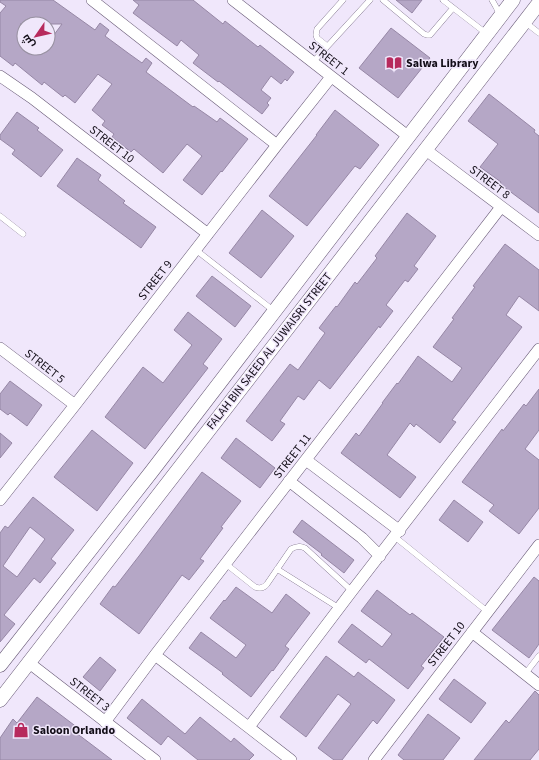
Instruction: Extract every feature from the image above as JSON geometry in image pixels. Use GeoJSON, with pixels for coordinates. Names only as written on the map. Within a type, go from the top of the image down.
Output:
{"type":"FeatureCollection","features":[{"type":"Feature","properties":{"kind":"street"},"geometry":{"type":"LineString","coordinates":[[92,0],[277,145]]}},
{"type":"Feature","properties":{"kind":"street","name":"STREET 1"},"geometry":{"type":"LineString","coordinates":[[233,0],[408,138]]}},
{"type":"Feature","properties":{"kind":"street","name":"FALAH BIN SAEED AL JUWAISRI STREET"},"geometry":{"type":"LineString","coordinates":[[0,665],[152,471],[513,0]]}},
{"type":"Feature","properties":{"kind":"street","name":"FALAH BIN SAEED AL JUWAISRI STREET"},"geometry":{"type":"LineString","coordinates":[[0,700],[539,4]]}},
{"type":"Feature","properties":{"kind":"street","name":"STREET 10"},"geometry":{"type":"LineString","coordinates":[[0,76],[32,98],[208,234]]}},
{"type":"Feature","properties":{"kind":"street","name":"STREET 9"},"geometry":{"type":"LineString","coordinates":[[1,497],[332,77]]}},
{"type":"Feature","properties":{"kind":"street","name":"STREET 8"},"geometry":{"type":"LineString","coordinates":[[426,150],[539,235]]}},
{"type":"Feature","properties":{"kind":"street","name":"STREET 11"},"geometry":{"type":"LineString","coordinates":[[106,722],[155,656],[501,206]]}},
{"type":"Feature","properties":{"kind":"street"},"geometry":{"type":"LineString","coordinates":[[330,238],[332,246],[336,251],[346,253]]}},
{"type":"Feature","properties":{"kind":"street","name":"STREET 5"},"geometry":{"type":"LineString","coordinates":[[0,348],[75,405]]}},
{"type":"Feature","properties":{"kind":"street"},"geometry":{"type":"LineString","coordinates":[[249,727],[539,349]]}},
{"type":"Feature","properties":{"kind":"street"},"geometry":{"type":"LineString","coordinates":[[306,460],[397,534]]}},
{"type":"Feature","properties":{"kind":"street"},"geometry":{"type":"LineString","coordinates":[[289,481],[362,538],[380,556]]}},
{"type":"Feature","properties":{"kind":"street","name":"STREET 10"},"geometry":{"type":"LineString","coordinates":[[374,760],[539,545]]}},
{"type":"Feature","properties":{"kind":"street"},"geometry":{"type":"LineString","coordinates":[[61,587],[69,586],[74,589],[76,595],[75,602]]}},
{"type":"Feature","properties":{"kind":"street"},"geometry":{"type":"LineString","coordinates":[[472,632],[539,685]]}},
{"type":"Feature","properties":{"kind":"street"},"geometry":{"type":"LineString","coordinates":[[155,656],[291,760]]}},
{"type":"Feature","properties":{"kind":"street","name":"STREET 3"},"geometry":{"type":"LineString","coordinates":[[28,662],[156,760]]}},
{"type":"Feature","properties":{"kind":"lane"},"geometry":{"type":"LineString","coordinates":[[327,46],[317,38],[317,29],[343,0]]}},
{"type":"Feature","properties":{"kind":"lane"},"geometry":{"type":"LineString","coordinates":[[313,62],[370,0]]}},
{"type":"Feature","properties":{"kind":"lane"},"geometry":{"type":"LineString","coordinates":[[383,0],[427,35],[430,35],[453,8]]}},
{"type":"Feature","properties":{"kind":"lane"},"geometry":{"type":"LineString","coordinates":[[443,0],[487,34]]}},
{"type":"Feature","properties":{"kind":"lane"},"geometry":{"type":"LineString","coordinates":[[492,0],[501,16]]}},
{"type":"Feature","properties":{"kind":"lane"},"geometry":{"type":"LineString","coordinates":[[525,22],[539,33]]}},
{"type":"Feature","properties":{"kind":"lane"},"geometry":{"type":"LineString","coordinates":[[0,216],[23,234]]}},
{"type":"Feature","properties":{"kind":"lane"},"geometry":{"type":"LineString","coordinates":[[196,250],[274,311]]}},
{"type":"Feature","properties":{"kind":"lane"},"geometry":{"type":"LineString","coordinates":[[397,534],[488,612]]}},
{"type":"Feature","properties":{"kind":"lane"},"geometry":{"type":"LineString","coordinates":[[226,564],[255,587],[260,588],[265,586],[291,549],[301,547],[305,548],[352,591]]}},
{"type":"Feature","properties":{"kind":"lane"},"geometry":{"type":"LineString","coordinates":[[277,568],[339,608]]}},
{"type":"Feature","properties":{"kind":"lane"},"geometry":{"type":"LineString","coordinates":[[525,674],[539,656]]}},
{"type":"Feature","properties":{"kind":"building"},"geometry":{"type":"Polygon","coordinates":[[[0,0],[53,0],[95,30],[100,23],[109,30],[105,36],[142,63],[146,58],[152,63],[146,72],[193,107],[194,106],[217,122],[220,118],[248,139],[202,195],[183,180],[202,156],[187,144],[163,173],[134,149],[131,152],[112,137],[114,134],[102,125],[105,121],[92,110],[112,84],[98,74],[75,103],[65,95],[63,97],[44,82],[42,85],[15,63],[13,66],[0,56],[0,13],[6,6],[0,2],[0,0]]]}},
{"type":"Feature","properties":{"kind":"building"},"geometry":{"type":"Polygon","coordinates":[[[133,0],[193,0],[223,24],[225,21],[258,47],[260,45],[294,72],[287,81],[285,79],[281,84],[271,76],[261,90],[271,98],[267,103],[269,105],[262,114],[193,63],[199,55],[181,40],[177,46],[133,13],[139,5],[133,0]]]}},
{"type":"Feature","properties":{"kind":"building"},"geometry":{"type":"Polygon","coordinates":[[[396,0],[422,0],[412,13],[396,0]]]}},
{"type":"Feature","properties":{"kind":"building","name":"Salwa Library"},"geometry":{"type":"Polygon","coordinates":[[[391,28],[430,58],[398,98],[359,68],[391,28]]]}},
{"type":"Feature","properties":{"kind":"building"},"geometry":{"type":"Polygon","coordinates":[[[489,94],[535,130],[534,132],[539,136],[539,213],[480,167],[498,144],[468,121],[489,94]]]}},
{"type":"Feature","properties":{"kind":"building"},"geometry":{"type":"Polygon","coordinates":[[[335,110],[379,145],[360,169],[355,166],[307,226],[269,196],[335,110]]]}},
{"type":"Feature","properties":{"kind":"building"},"geometry":{"type":"Polygon","coordinates":[[[17,112],[39,128],[37,130],[63,150],[41,177],[12,154],[15,150],[0,139],[0,135],[17,112]]]}},
{"type":"Feature","properties":{"kind":"building"},"geometry":{"type":"Polygon","coordinates":[[[77,158],[101,175],[98,180],[125,201],[123,203],[156,227],[141,248],[57,186],[77,158]]]}},
{"type":"Feature","properties":{"kind":"building"},"geometry":{"type":"Polygon","coordinates":[[[262,210],[294,236],[261,278],[229,253],[262,210]]]}},
{"type":"Feature","properties":{"kind":"building"},"geometry":{"type":"Polygon","coordinates":[[[407,213],[436,236],[414,266],[418,269],[408,282],[405,280],[386,305],[393,311],[380,328],[379,326],[330,389],[319,380],[304,400],[298,396],[280,421],[285,424],[272,441],[246,421],[290,364],[298,370],[325,333],[319,328],[336,306],[337,307],[355,282],[357,284],[377,258],[375,256],[407,213]]]}},
{"type":"Feature","properties":{"kind":"building"},"geometry":{"type":"Polygon","coordinates":[[[505,244],[539,270],[539,311],[519,296],[506,315],[522,327],[452,420],[456,422],[440,443],[416,424],[414,427],[410,423],[387,455],[416,477],[400,498],[341,453],[356,433],[359,436],[418,356],[452,382],[462,368],[433,347],[475,287],[473,286],[505,244]]]}},
{"type":"Feature","properties":{"kind":"building"},"geometry":{"type":"Polygon","coordinates":[[[212,276],[251,306],[235,327],[196,296],[212,276]]]}},
{"type":"Feature","properties":{"kind":"building"},"geometry":{"type":"Polygon","coordinates":[[[188,312],[222,339],[203,364],[208,368],[145,449],[105,417],[143,367],[163,383],[192,345],[174,330],[188,312]]]}},
{"type":"Feature","properties":{"kind":"building"},"geometry":{"type":"Polygon","coordinates":[[[10,381],[42,405],[27,426],[10,413],[8,415],[0,409],[0,394],[10,381]]]}},
{"type":"Feature","properties":{"kind":"building"},"geometry":{"type":"Polygon","coordinates":[[[539,389],[539,430],[525,449],[539,460],[539,508],[519,534],[489,511],[494,505],[462,482],[502,429],[503,431],[524,404],[526,406],[539,389]]]}},
{"type":"Feature","properties":{"kind":"building"},"geometry":{"type":"Polygon","coordinates":[[[92,430],[133,463],[97,511],[54,477],[92,430]]]}},
{"type":"Feature","properties":{"kind":"building"},"geometry":{"type":"Polygon","coordinates":[[[0,433],[12,443],[0,458],[0,433]]]}},
{"type":"Feature","properties":{"kind":"building"},"geometry":{"type":"Polygon","coordinates":[[[236,438],[275,468],[260,488],[221,458],[236,438]]]}},
{"type":"Feature","properties":{"kind":"building"},"geometry":{"type":"Polygon","coordinates":[[[202,472],[241,501],[221,527],[223,528],[200,559],[204,561],[189,580],[182,575],[139,634],[100,604],[113,586],[115,587],[139,556],[202,472]]]}},
{"type":"Feature","properties":{"kind":"building"},"geometry":{"type":"Polygon","coordinates":[[[33,497],[74,530],[51,559],[56,563],[40,583],[34,578],[4,615],[15,624],[0,642],[0,533],[5,526],[8,528],[33,497]],[[30,527],[3,566],[17,577],[45,539],[30,527]]]}},
{"type":"Feature","properties":{"kind":"building"},"geometry":{"type":"Polygon","coordinates":[[[454,500],[483,522],[468,542],[439,520],[454,500]]]}},
{"type":"Feature","properties":{"kind":"building"},"geometry":{"type":"Polygon","coordinates":[[[302,520],[354,560],[344,573],[293,532],[302,520]]]}},
{"type":"Feature","properties":{"kind":"building"},"geometry":{"type":"Polygon","coordinates":[[[534,577],[539,581],[539,644],[529,658],[492,630],[534,577]]]}},
{"type":"Feature","properties":{"kind":"building"},"geometry":{"type":"Polygon","coordinates":[[[236,587],[272,613],[286,594],[310,613],[285,646],[289,649],[251,697],[222,674],[223,673],[189,648],[201,632],[236,658],[246,645],[210,618],[236,587]]]}},
{"type":"Feature","properties":{"kind":"building"},"geometry":{"type":"Polygon","coordinates":[[[377,590],[410,615],[412,613],[444,637],[421,666],[424,668],[408,689],[369,659],[366,663],[338,642],[352,624],[382,647],[392,634],[361,611],[377,590]]]}},
{"type":"Feature","properties":{"kind":"building"},"geometry":{"type":"Polygon","coordinates":[[[326,656],[354,677],[358,672],[395,700],[377,724],[373,720],[342,760],[334,760],[318,748],[351,704],[338,694],[306,737],[280,717],[326,656]]]}},
{"type":"Feature","properties":{"kind":"building"},"geometry":{"type":"Polygon","coordinates":[[[100,657],[116,670],[100,691],[83,677],[100,657]]]}},
{"type":"Feature","properties":{"kind":"building"},"geometry":{"type":"Polygon","coordinates":[[[454,679],[486,703],[471,723],[439,699],[454,679]]]}},
{"type":"Feature","properties":{"kind":"building"},"geometry":{"type":"Polygon","coordinates":[[[535,691],[539,695],[539,749],[530,760],[474,760],[506,720],[509,723],[535,691]]]}},
{"type":"Feature","properties":{"kind":"building"},"geometry":{"type":"Polygon","coordinates":[[[37,697],[78,728],[75,732],[112,760],[0,760],[0,738],[13,719],[17,723],[37,697]]]}},
{"type":"Feature","properties":{"kind":"building"},"geometry":{"type":"Polygon","coordinates":[[[142,699],[185,734],[200,717],[231,742],[234,738],[254,755],[249,760],[198,760],[168,736],[161,745],[127,718],[142,699]]]}},
{"type":"Feature","properties":{"kind":"building"},"geometry":{"type":"Polygon","coordinates":[[[428,714],[460,738],[443,760],[404,760],[398,755],[428,714]]]}},
{"type":"Feature","properties":{"kind":"place","name":"Salwa Library"},"geometry":{"type":"Point","coordinates":[394,63]}},
{"type":"Feature","properties":{"kind":"place","name":"Saloon Orlando"},"geometry":{"type":"Point","coordinates":[21,730]}}]}
